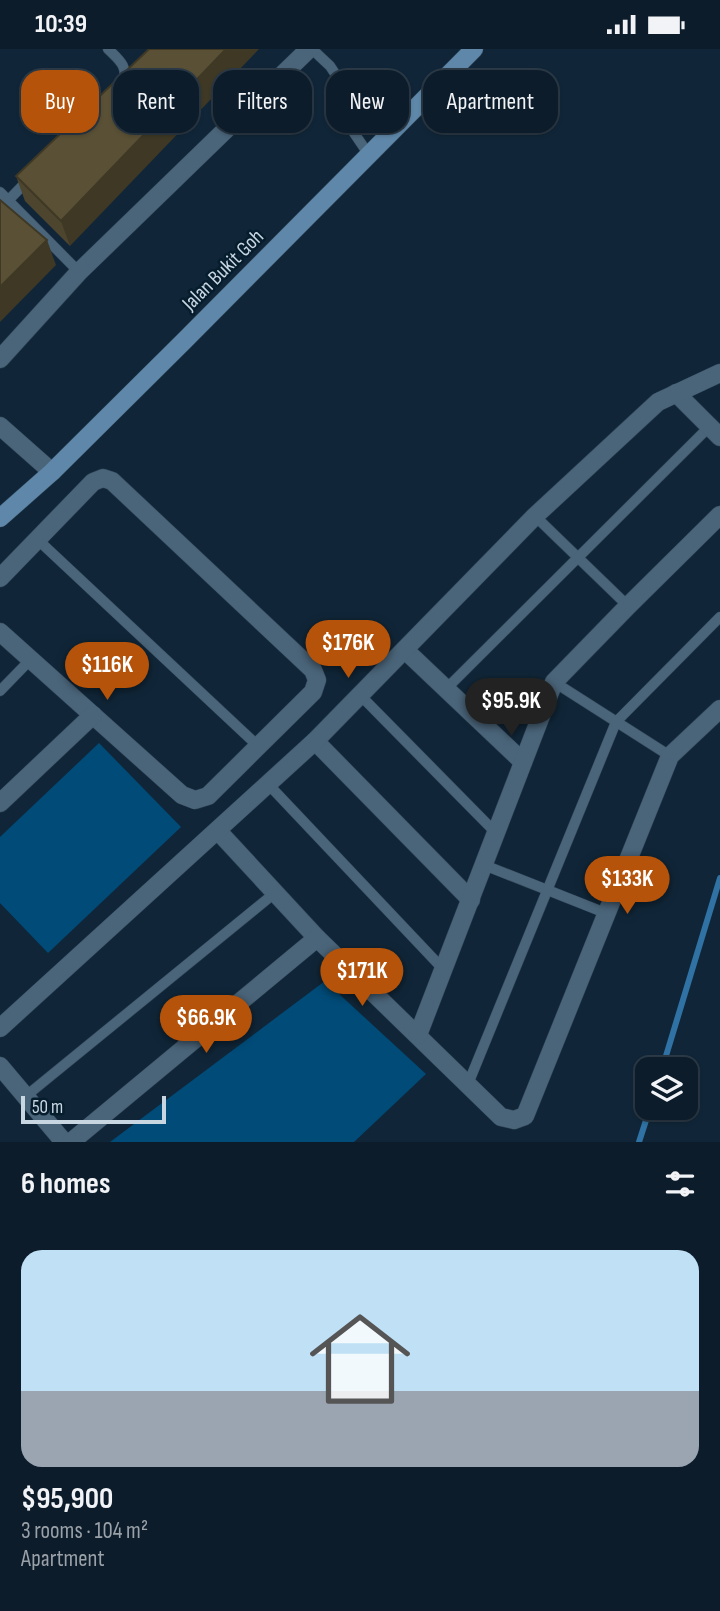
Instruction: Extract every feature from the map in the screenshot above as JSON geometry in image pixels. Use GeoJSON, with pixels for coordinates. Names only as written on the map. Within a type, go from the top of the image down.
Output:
{"type":"FeatureCollection","features":[{"type":"Feature","properties":{"kind":"main road","name":"Jalan Bukit Goh"},"geometry":{"type":"LineString","coordinates":[[0,518],[52,472],[474,49]]}},
{"type":"Feature","properties":{"kind":"street"},"geometry":{"type":"LineString","coordinates":[[0,359],[79,272],[310,49]]}},
{"type":"Feature","properties":{"kind":"street"},"geometry":{"type":"LineString","coordinates":[[0,1028],[314,741],[535,516],[658,402],[720,373]]}},
{"type":"Feature","properties":{"kind":"street"},"geometry":{"type":"LineString","coordinates":[[676,393],[715,432]]}},
{"type":"Feature","properties":{"kind":"street"},"geometry":{"type":"LineString","coordinates":[[0,426],[52,472]]}},
{"type":"Feature","properties":{"kind":"street"},"geometry":{"type":"LineString","coordinates":[[0,577],[93,482],[103,478],[112,481],[132,499],[313,670],[317,680],[313,692],[208,796],[195,800],[182,795],[0,632]]}},
{"type":"Feature","properties":{"kind":"street"},"geometry":{"type":"LineString","coordinates":[[418,1035],[554,682],[720,515]]}},
{"type":"Feature","properties":{"kind":"street"},"geometry":{"type":"LineString","coordinates":[[405,650],[523,762]]}},
{"type":"Feature","properties":{"kind":"street"},"geometry":{"type":"LineString","coordinates":[[218,831],[317,937],[501,1117],[514,1120],[525,1116],[670,756],[720,709]]}},
{"type":"Feature","properties":{"kind":"street"},"geometry":{"type":"LineString","coordinates":[[0,803],[93,715]]}},
{"type":"Feature","properties":{"kind":"street"},"geometry":{"type":"LineString","coordinates":[[314,741],[471,900]]}},
{"type":"Feature","properties":{"kind":"street"},"geometry":{"type":"LineString","coordinates":[[71,1142],[317,937]]}},
{"type":"Feature","properties":{"kind":"street"},"geometry":{"type":"LineString","coordinates":[[0,1066],[64,1142]]}},
{"type":"Feature","properties":{"kind":"lane"},"geometry":{"type":"LineString","coordinates":[[107,49],[123,65],[124,70]]}},
{"type":"Feature","properties":{"kind":"lane"},"geometry":{"type":"LineString","coordinates":[[310,49],[330,66],[338,78],[344,112],[369,155]]}},
{"type":"Feature","properties":{"kind":"lane"},"geometry":{"type":"LineString","coordinates":[[0,209],[4,196],[37,170]]}},
{"type":"Feature","properties":{"kind":"lane"},"geometry":{"type":"LineString","coordinates":[[4,196],[79,272]]}},
{"type":"Feature","properties":{"kind":"lane"},"geometry":{"type":"LineString","coordinates":[[445,690],[579,558],[715,432]]}},
{"type":"Feature","properties":{"kind":"lane"},"geometry":{"type":"LineString","coordinates":[[535,516],[628,605]]}},
{"type":"Feature","properties":{"kind":"lane"},"geometry":{"type":"LineString","coordinates":[[37,540],[258,746]]}},
{"type":"Feature","properties":{"kind":"lane"},"geometry":{"type":"LineString","coordinates":[[468,1084],[616,722],[720,617]]}},
{"type":"Feature","properties":{"kind":"lane"},"geometry":{"type":"LineString","coordinates":[[0,691],[30,659]]}},
{"type":"Feature","properties":{"kind":"lane"},"geometry":{"type":"LineString","coordinates":[[554,682],[670,756]]}},
{"type":"Feature","properties":{"kind":"lane"},"geometry":{"type":"LineString","coordinates":[[360,695],[495,832]]}},
{"type":"Feature","properties":{"kind":"lane"},"geometry":{"type":"LineString","coordinates":[[268,784],[443,969]]}},
{"type":"Feature","properties":{"kind":"lane"},"geometry":{"type":"LineString","coordinates":[[484,865],[608,914]]}},
{"type":"Feature","properties":{"kind":"lane"},"geometry":{"type":"LineString","coordinates":[[26,1096],[276,892]]}},
{"type":"Feature","properties":{"kind":"shaded area"},"geometry":{"type":"Polygon","coordinates":[[[99,743],[181,827],[48,953],[0,903],[0,837],[99,743]]]}},
{"type":"Feature","properties":{"kind":"shaded area"},"geometry":{"type":"Polygon","coordinates":[[[325,981],[426,1074],[354,1142],[110,1142],[325,981]]]}},
{"type":"Feature","properties":{"kind":"building"},"geometry":{"type":"Polygon","coordinates":[[[149,49],[226,49],[199,77],[199,70],[127,70],[149,49]]]}},
{"type":"Feature","properties":{"kind":"building"},"geometry":{"type":"Polygon","coordinates":[[[113,83],[113,133],[145,133],[61,221],[16,176],[61,133],[99,133],[99,97],[113,83]]]}},
{"type":"Feature","properties":{"kind":"building"},"geometry":{"type":"Polygon","coordinates":[[[0,200],[47,240],[0,287],[0,200]]]}},
{"type":"Feature","properties":{"kind":"waterway"},"geometry":{"type":"LineString","coordinates":[[666,1057],[720,878]]}},
{"type":"Feature","properties":{"kind":"waterway"},"geometry":{"type":"LineString","coordinates":[[639,1142],[646,1120]]}}]}
